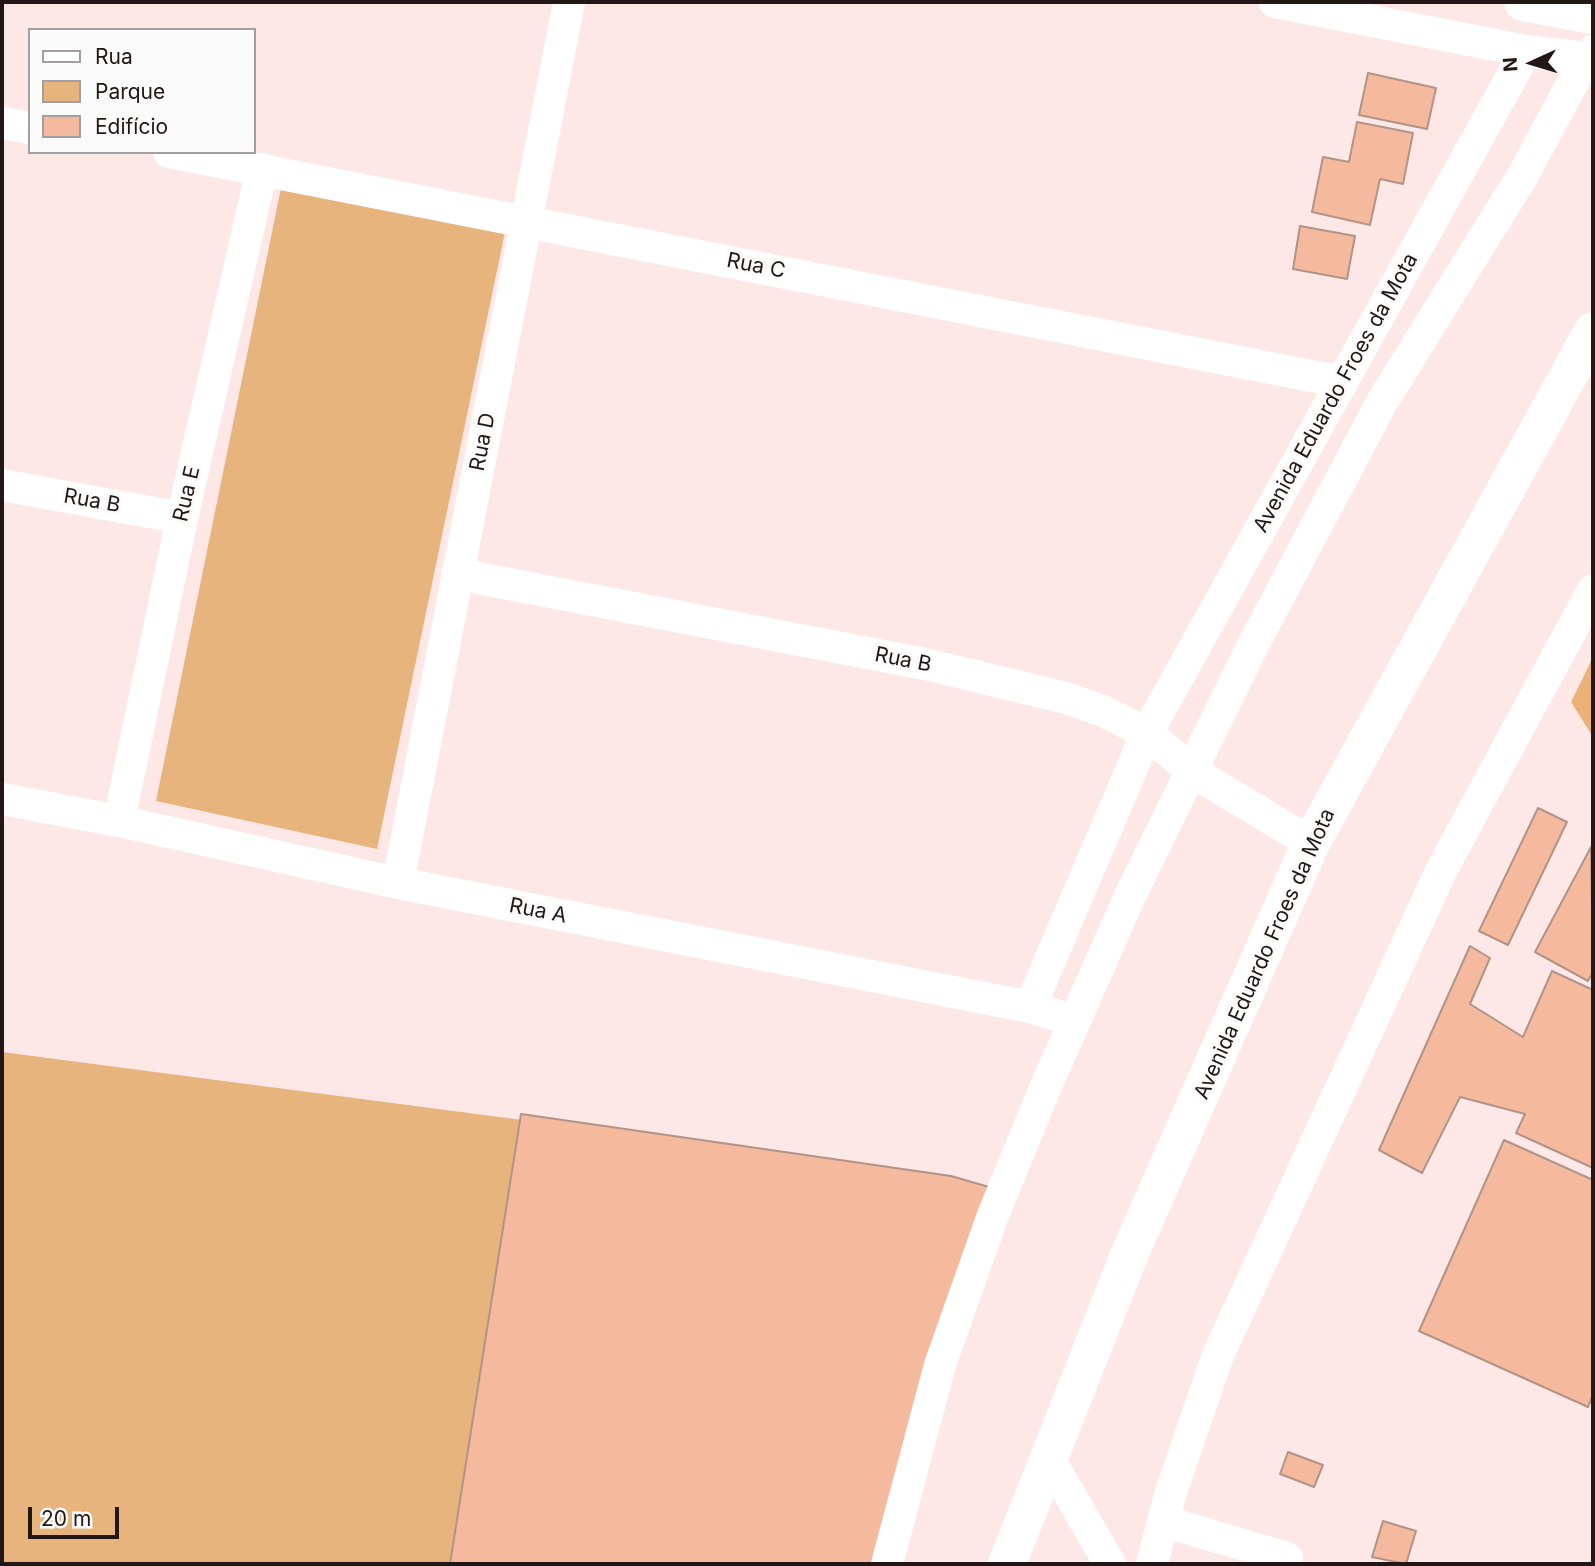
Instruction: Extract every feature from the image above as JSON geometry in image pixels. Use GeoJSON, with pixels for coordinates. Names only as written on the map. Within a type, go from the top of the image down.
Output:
{"type":"FeatureCollection","features":[{"type":"Feature","properties":{"kind":"main road"},"geometry":{"type":"LineString","coordinates":[[1522,2],[1593,15]]}},
{"type":"Feature","properties":{"kind":"main road","name":"Avenida Eduardo Froes da Mota"},"geometry":{"type":"LineString","coordinates":[[1007,1564],[1130,1253],[1311,843],[1593,331]]}},
{"type":"Feature","properties":{"kind":"street","name":"Rua D"},"geometry":{"type":"LineString","coordinates":[[398,883],[569,2]]}},
{"type":"Feature","properties":{"kind":"street"},"geometry":{"type":"LineString","coordinates":[[1275,2],[1526,51],[1591,59]]}},
{"type":"Feature","properties":{"kind":"street","name":"Avenida Eduardo Froes da Mota"},"geometry":{"type":"LineString","coordinates":[[1030,1007],[1147,733],[1526,51]]}},
{"type":"Feature","properties":{"kind":"street","name":"Avenida Eduardo Froes da Mota"},"geometry":{"type":"LineString","coordinates":[[887,1564],[940,1365],[993,1215],[1074,1021],[1130,896],[1252,648],[1382,401],[1523,175],[1591,59]]}},
{"type":"Feature","properties":{"kind":"street"},"geometry":{"type":"LineString","coordinates":[[2,123],[28,128]]}},
{"type":"Feature","properties":{"kind":"street","name":"Rua C"},"geometry":{"type":"LineString","coordinates":[[180,154],[1342,382]]}},
{"type":"Feature","properties":{"kind":"street","name":"Rua E"},"geometry":{"type":"LineString","coordinates":[[119,821],[182,518],[262,169]]}},
{"type":"Feature","properties":{"kind":"street","name":"Rua B"},"geometry":{"type":"LineString","coordinates":[[2,485],[182,518]]}},
{"type":"Feature","properties":{"kind":"street","name":"Rua B"},"geometry":{"type":"LineString","coordinates":[[457,574],[930,665],[1066,698],[1103,711],[1147,733],[1193,772],[1311,843]]}},
{"type":"Feature","properties":{"kind":"street"},"geometry":{"type":"LineString","coordinates":[[1152,1564],[1163,1521],[1218,1355],[1436,881],[1593,590]]}},
{"type":"Feature","properties":{"kind":"street","name":"Rua A"},"geometry":{"type":"LineString","coordinates":[[2,799],[119,821],[398,883],[1030,1007],[1074,1021]]}},
{"type":"Feature","properties":{"kind":"street"},"geometry":{"type":"LineString","coordinates":[[1048,1457],[1110,1564]]}},
{"type":"Feature","properties":{"kind":"street"},"geometry":{"type":"LineString","coordinates":[[1163,1521],[1287,1558]]}},
{"type":"Feature","properties":{"kind":"green space"},"geometry":{"type":"Polygon","coordinates":[[[282,183],[506,227],[377,849],[156,801],[282,183]]]}},
{"type":"Feature","properties":{"kind":"green space"},"geometry":{"type":"Polygon","coordinates":[[[2,1052],[951,1176],[989,1189],[865,1564],[2,1564],[2,1052]]]}},
{"type":"Feature","properties":{"kind":"shaded area"},"geometry":{"type":"Polygon","coordinates":[[[1593,657],[1593,737],[1571,702],[1593,657]]]}},
{"type":"Feature","properties":{"kind":"building"},"geometry":{"type":"Polygon","coordinates":[[[1368,73],[1436,88],[1427,129],[1359,115],[1368,73]]]}},
{"type":"Feature","properties":{"kind":"building"},"geometry":{"type":"Polygon","coordinates":[[[1357,122],[1413,133],[1403,184],[1380,179],[1370,225],[1312,212],[1323,157],[1349,162],[1357,122]]]}},
{"type":"Feature","properties":{"kind":"building"},"geometry":{"type":"Polygon","coordinates":[[[1300,226],[1355,236],[1347,279],[1293,269],[1300,226]]]}},
{"type":"Feature","properties":{"kind":"building"},"geometry":{"type":"Polygon","coordinates":[[[1538,808],[1567,822],[1508,945],[1479,931],[1538,808]]]}},
{"type":"Feature","properties":{"kind":"building"},"geometry":{"type":"Polygon","coordinates":[[[1591,847],[1593,972],[1588,981],[1535,952],[1591,847]]]}},
{"type":"Feature","properties":{"kind":"building"},"geometry":{"type":"Polygon","coordinates":[[[1470,946],[1490,958],[1470,1004],[1523,1037],[1552,971],[1593,990],[1593,1168],[1516,1133],[1525,1114],[1460,1097],[1422,1173],[1379,1150],[1470,946]]]}},
{"type":"Feature","properties":{"kind":"building"},"geometry":{"type":"Polygon","coordinates":[[[521,1114],[951,1176],[989,1187],[875,1564],[450,1564],[521,1114]]]}},
{"type":"Feature","properties":{"kind":"building"},"geometry":{"type":"Polygon","coordinates":[[[1504,1140],[1593,1180],[1593,1395],[1588,1407],[1419,1331],[1504,1140]]]}},
{"type":"Feature","properties":{"kind":"building"},"geometry":{"type":"Polygon","coordinates":[[[1288,1452],[1323,1465],[1314,1487],[1280,1474],[1288,1452]]]}},
{"type":"Feature","properties":{"kind":"building"},"geometry":{"type":"Polygon","coordinates":[[[1383,1521],[1416,1531],[1406,1564],[1372,1557],[1383,1521]]]}}]}
